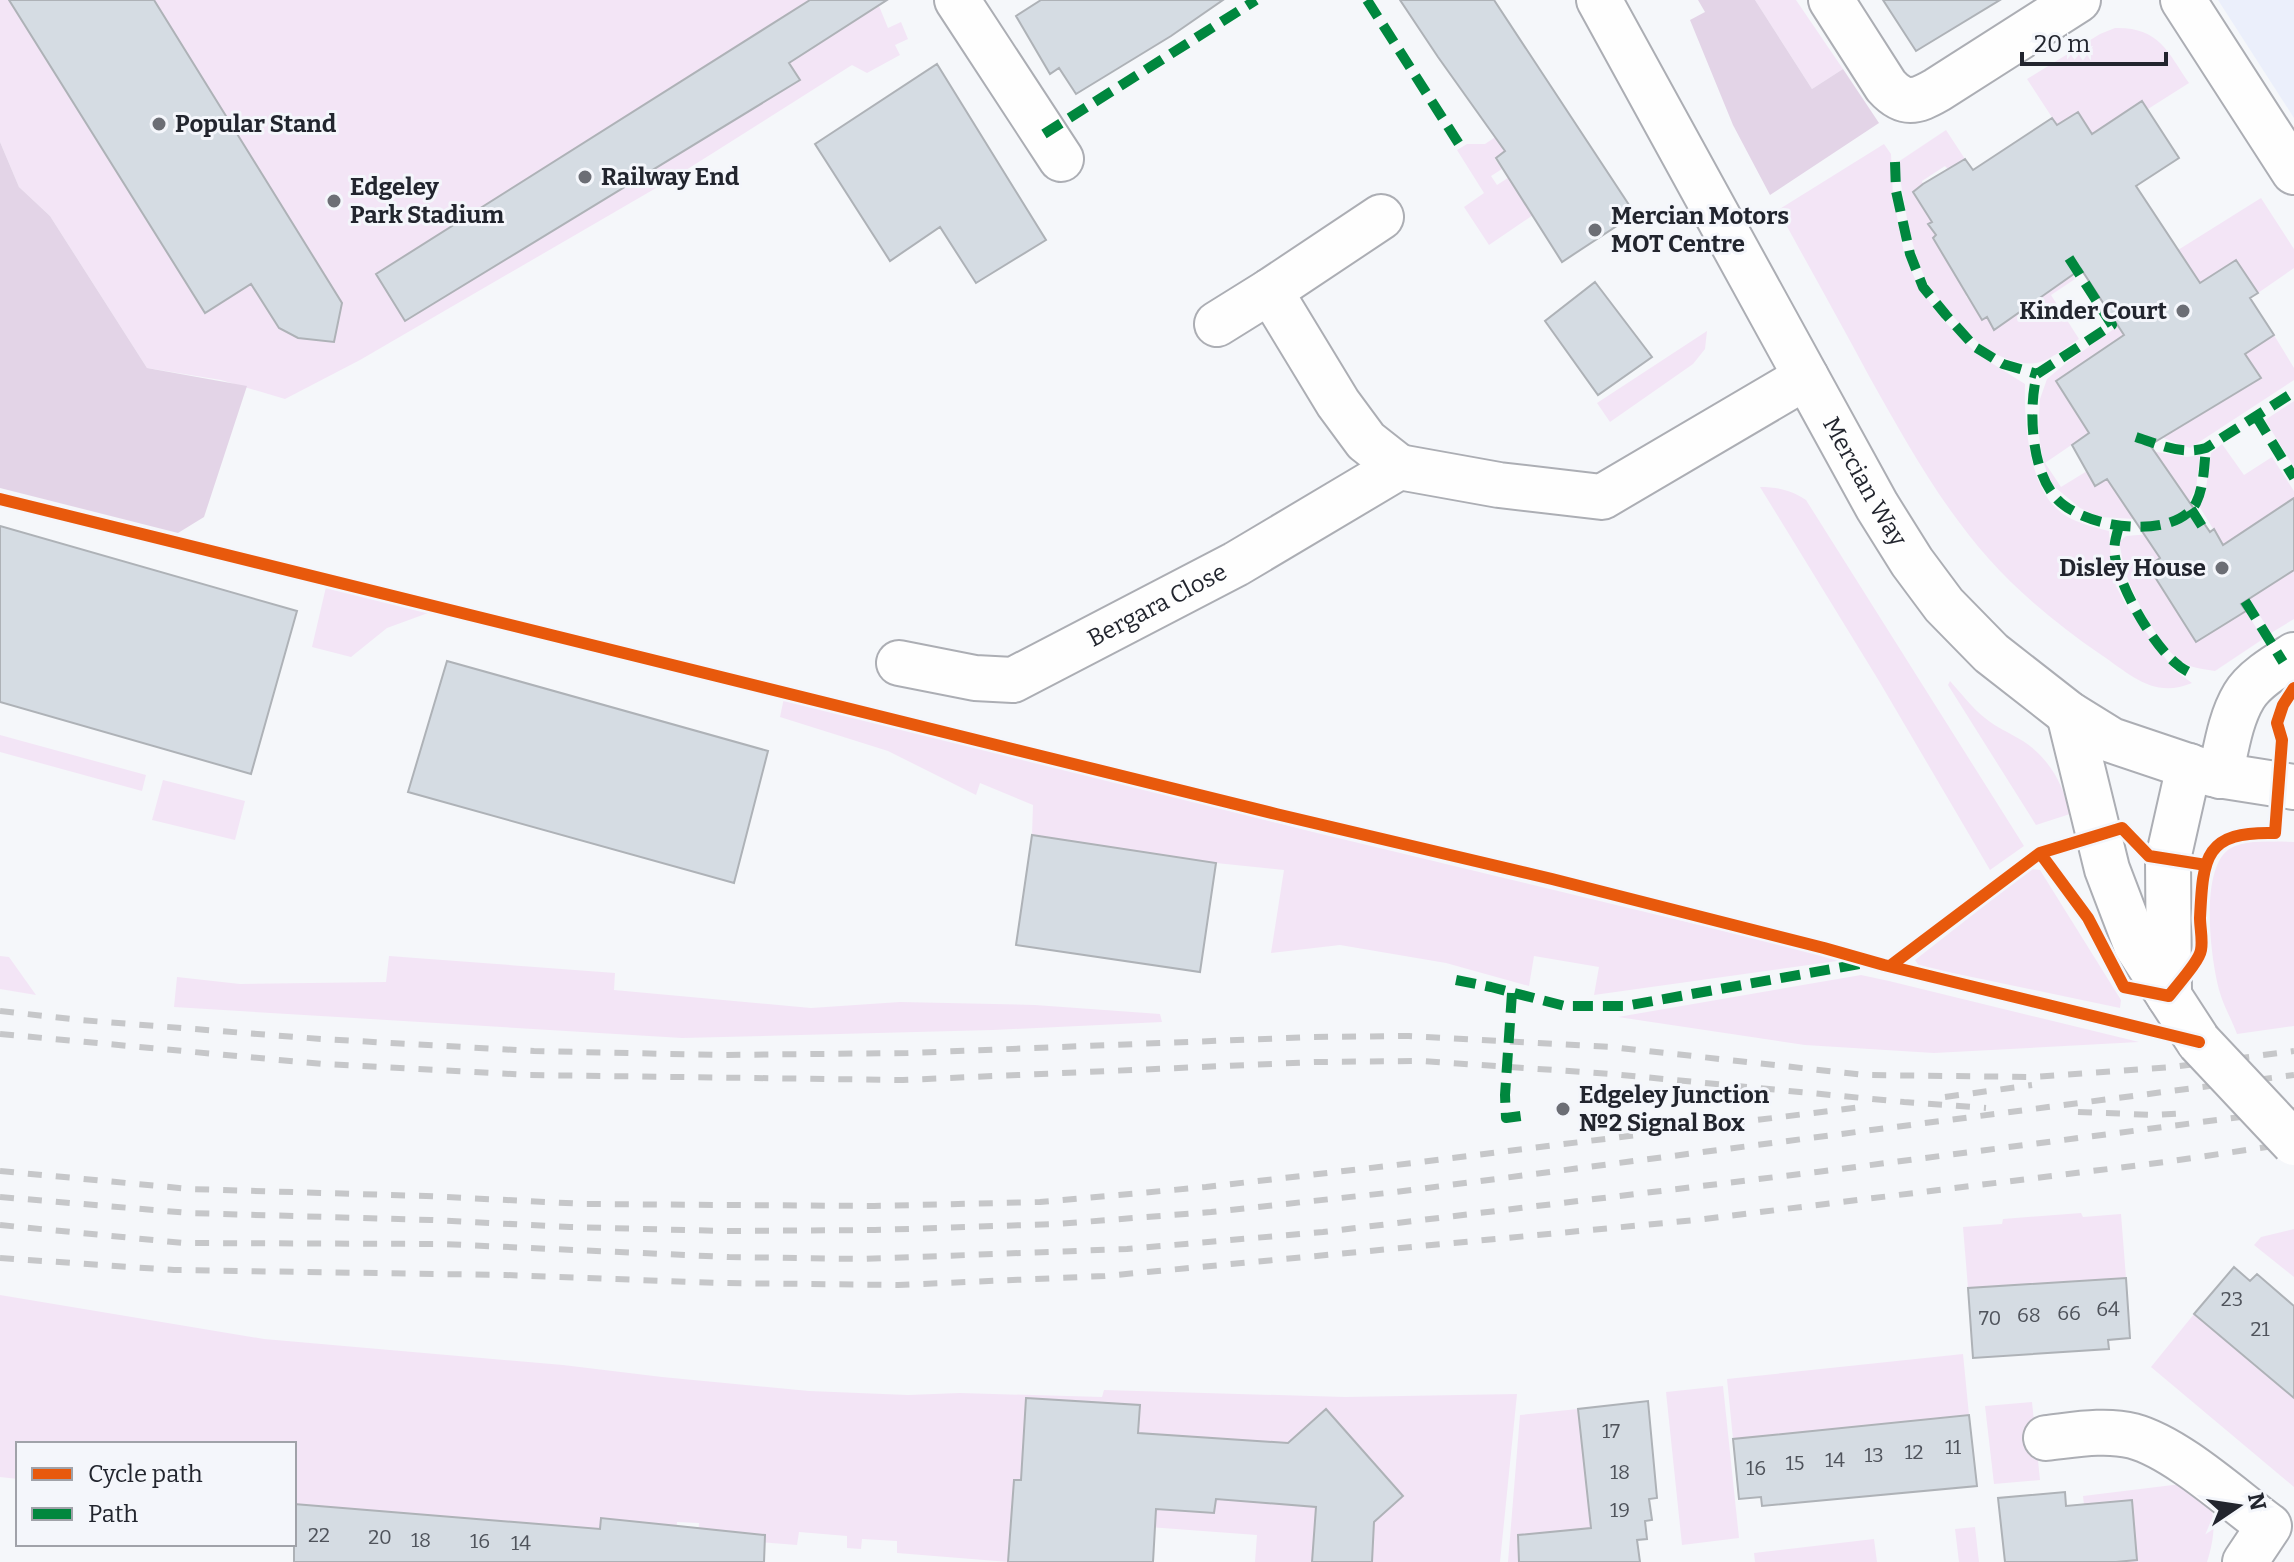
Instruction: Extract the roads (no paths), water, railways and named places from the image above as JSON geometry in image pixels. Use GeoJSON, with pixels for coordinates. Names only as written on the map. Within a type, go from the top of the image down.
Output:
{"type":"FeatureCollection","features":[{"type":"Feature","properties":{"kind":"street"},"geometry":{"type":"LineString","coordinates":[[957,0],[1061,159]]}},
{"type":"Feature","properties":{"kind":"street","name":"Mercian Way"},"geometry":{"type":"LineString","coordinates":[[1599,0],[1877,506],[1912,562],[1944,605],[1991,653],[2069,714],[2111,740],[2204,771],[2294,787]]}},
{"type":"Feature","properties":{"kind":"street"},"geometry":{"type":"LineString","coordinates":[[1831,0],[1886,86],[1904,100],[1922,99],[2078,0]]}},
{"type":"Feature","properties":{"kind":"street"},"geometry":{"type":"LineString","coordinates":[[2183,0],[2294,172]]}},
{"type":"Feature","properties":{"kind":"street"},"geometry":{"type":"LineString","coordinates":[[1217,324],[1381,217]]}},
{"type":"Feature","properties":{"kind":"street"},"geometry":{"type":"LineString","coordinates":[[1270,291],[1338,403],[1366,441],[1399,467],[1499,485],[1602,497],[1806,377]]}},
{"type":"Feature","properties":{"kind":"street","name":"Bergara Close"},"geometry":{"type":"LineString","coordinates":[[899,663],[975,678],[1013,680],[1236,564],[1399,467]]}},
{"type":"Feature","properties":{"kind":"street"},"geometry":{"type":"LineString","coordinates":[[2169,996],[2168,859],[2204,771],[2244,696],[2251,687],[2294,655]]}},
{"type":"Feature","properties":{"kind":"street"},"geometry":{"type":"LineString","coordinates":[[2069,714],[2098,835],[2136,945],[2199,1042],[2294,1143]]}},
{"type":"Feature","properties":{"kind":"street"},"geometry":{"type":"LineString","coordinates":[[2046,1438],[2091,1433],[2134,1436],[2162,1449],[2282,1536],[2245,1562]]}},
{"type":"Feature","properties":{"kind":"railway"},"geometry":{"type":"LineString","coordinates":[[0,1011],[321,1039],[534,1051],[719,1055],[908,1053],[1409,1036],[1611,1047],[1865,1075],[2032,1077],[2172,1067],[2294,1051]]}},
{"type":"Feature","properties":{"kind":"railway"},"geometry":{"type":"LineString","coordinates":[[0,1034],[323,1064],[530,1075],[903,1080],[1316,1062],[1422,1061],[1612,1074],[1986,1108]]}},
{"type":"Feature","properties":{"kind":"railway"},"geometry":{"type":"LineString","coordinates":[[0,1197],[189,1213],[723,1231],[1057,1224],[1211,1212],[1396,1192],[2294,1075]]}},
{"type":"Feature","properties":{"kind":"railway"},"geometry":{"type":"LineString","coordinates":[[1945,1097],[2032,1085]]}},
{"type":"Feature","properties":{"kind":"railway"},"geometry":{"type":"LineString","coordinates":[[0,1171],[190,1189],[586,1204],[874,1206],[1040,1202],[1396,1165],[1869,1106]]}},
{"type":"Feature","properties":{"kind":"railway"},"geometry":{"type":"LineString","coordinates":[[0,1225],[183,1243],[442,1244],[729,1257],[862,1259],[1127,1249],[1323,1232],[2294,1110]]}},
{"type":"Feature","properties":{"kind":"railway"},"geometry":{"type":"LineString","coordinates":[[2078,1112],[2186,1113]]}},
{"type":"Feature","properties":{"kind":"railway"},"geometry":{"type":"LineString","coordinates":[[0,1258],[174,1270],[505,1275],[721,1283],[898,1285],[1105,1276],[1696,1220],[2294,1143]]}},
{"type":"Feature","properties":{"kind":"place","name":"Popular Stand"},"geometry":{"type":"Point","coordinates":[159,124]}},
{"type":"Feature","properties":{"kind":"place","name":"Railway End"},"geometry":{"type":"Point","coordinates":[585,177]}},
{"type":"Feature","properties":{"kind":"place","name":"Edgeley Park Stadium"},"geometry":{"type":"Point","coordinates":[334,201]}},
{"type":"Feature","properties":{"kind":"place","name":"Mercian Motors MOT Centre"},"geometry":{"type":"Point","coordinates":[1595,230]}},
{"type":"Feature","properties":{"kind":"place","name":"Kinder Court"},"geometry":{"type":"Point","coordinates":[2183,311]}},
{"type":"Feature","properties":{"kind":"place","name":"Disley House"},"geometry":{"type":"Point","coordinates":[2222,568]}},
{"type":"Feature","properties":{"kind":"place","name":"Edgeley Junction №2 Signal Box"},"geometry":{"type":"Point","coordinates":[1563,1109]}}]}
